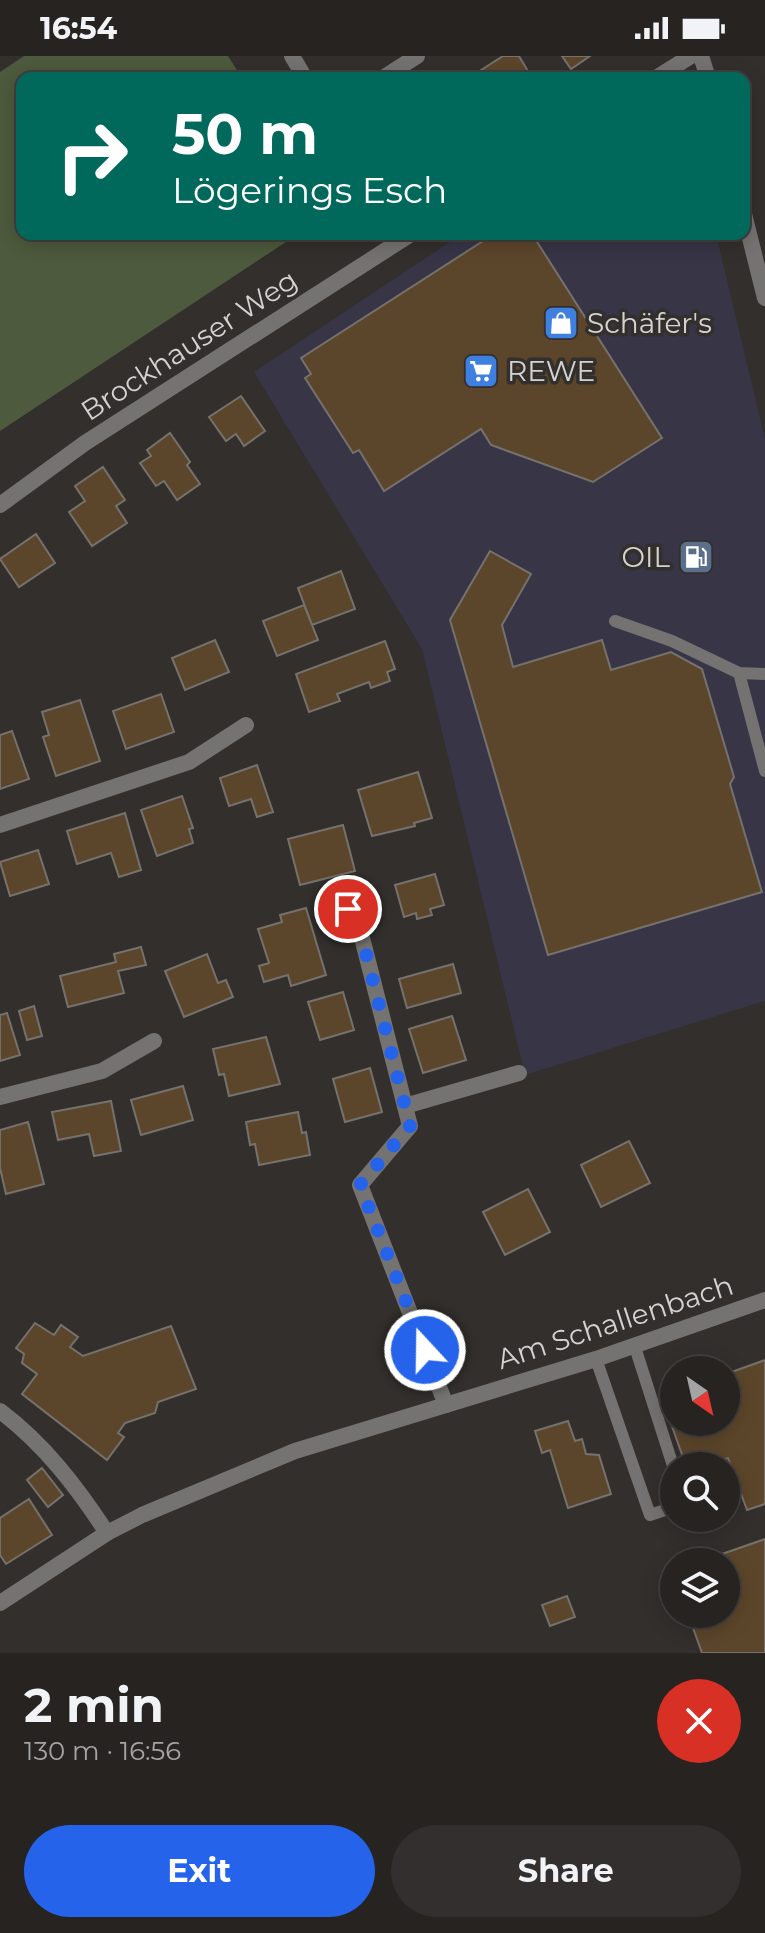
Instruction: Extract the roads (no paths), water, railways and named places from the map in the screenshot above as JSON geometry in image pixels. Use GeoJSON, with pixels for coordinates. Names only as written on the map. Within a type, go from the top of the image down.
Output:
{"type":"FeatureCollection","features":[{"type":"Feature","properties":{"kind":"street"},"geometry":{"type":"LineString","coordinates":[[392,72],[417,56]]}},
{"type":"Feature","properties":{"kind":"street"},"geometry":{"type":"LineString","coordinates":[[666,72],[691,56]]}},
{"type":"Feature","properties":{"kind":"street"},"geometry":{"type":"LineString","coordinates":[[750,238],[765,298]]}},
{"type":"Feature","properties":{"kind":"street","name":"Brockhauser Weg"},"geometry":{"type":"LineString","coordinates":[[0,505],[85,443],[400,240]]}},
{"type":"Feature","properties":{"kind":"street"},"geometry":{"type":"LineString","coordinates":[[0,825],[189,762],[246,725]]}},
{"type":"Feature","properties":{"kind":"street"},"geometry":{"type":"LineString","coordinates":[[348,909],[359,926],[410,1126],[360,1185],[446,1405]]}},
{"type":"Feature","properties":{"kind":"street"},"geometry":{"type":"LineString","coordinates":[[0,1097],[102,1071],[154,1041]]}},
{"type":"Feature","properties":{"kind":"street"},"geometry":{"type":"LineString","coordinates":[[405,1106],[519,1073]]}},
{"type":"Feature","properties":{"kind":"street","name":"Am Schallenbach"},"geometry":{"type":"LineString","coordinates":[[0,1603],[107,1533],[142,1515],[295,1451],[596,1359],[765,1300]]}},
{"type":"Feature","properties":{"kind":"street"},"geometry":{"type":"LineString","coordinates":[[0,1411],[29,1432],[82,1495],[107,1533]]}},
{"type":"Feature","properties":{"kind":"lane"},"geometry":{"type":"LineString","coordinates":[[615,621],[672,641],[739,673],[765,674]]}},
{"type":"Feature","properties":{"kind":"lane"},"geometry":{"type":"LineString","coordinates":[[739,673],[765,771]]}},
{"type":"Feature","properties":{"kind":"lane"},"geometry":{"type":"LineString","coordinates":[[634,1344],[669,1452]]}},
{"type":"Feature","properties":{"kind":"lane"},"geometry":{"type":"LineString","coordinates":[[596,1359],[650,1515],[660,1512]]}},
{"type":"Feature","properties":{"kind":"place","name":"Schäfer's"},"geometry":{"type":"Point","coordinates":[561,323]}},
{"type":"Feature","properties":{"kind":"place","name":"REWE"},"geometry":{"type":"Point","coordinates":[481,371]}},
{"type":"Feature","properties":{"kind":"place","name":"OIL"},"geometry":{"type":"Point","coordinates":[696,557]}}]}
